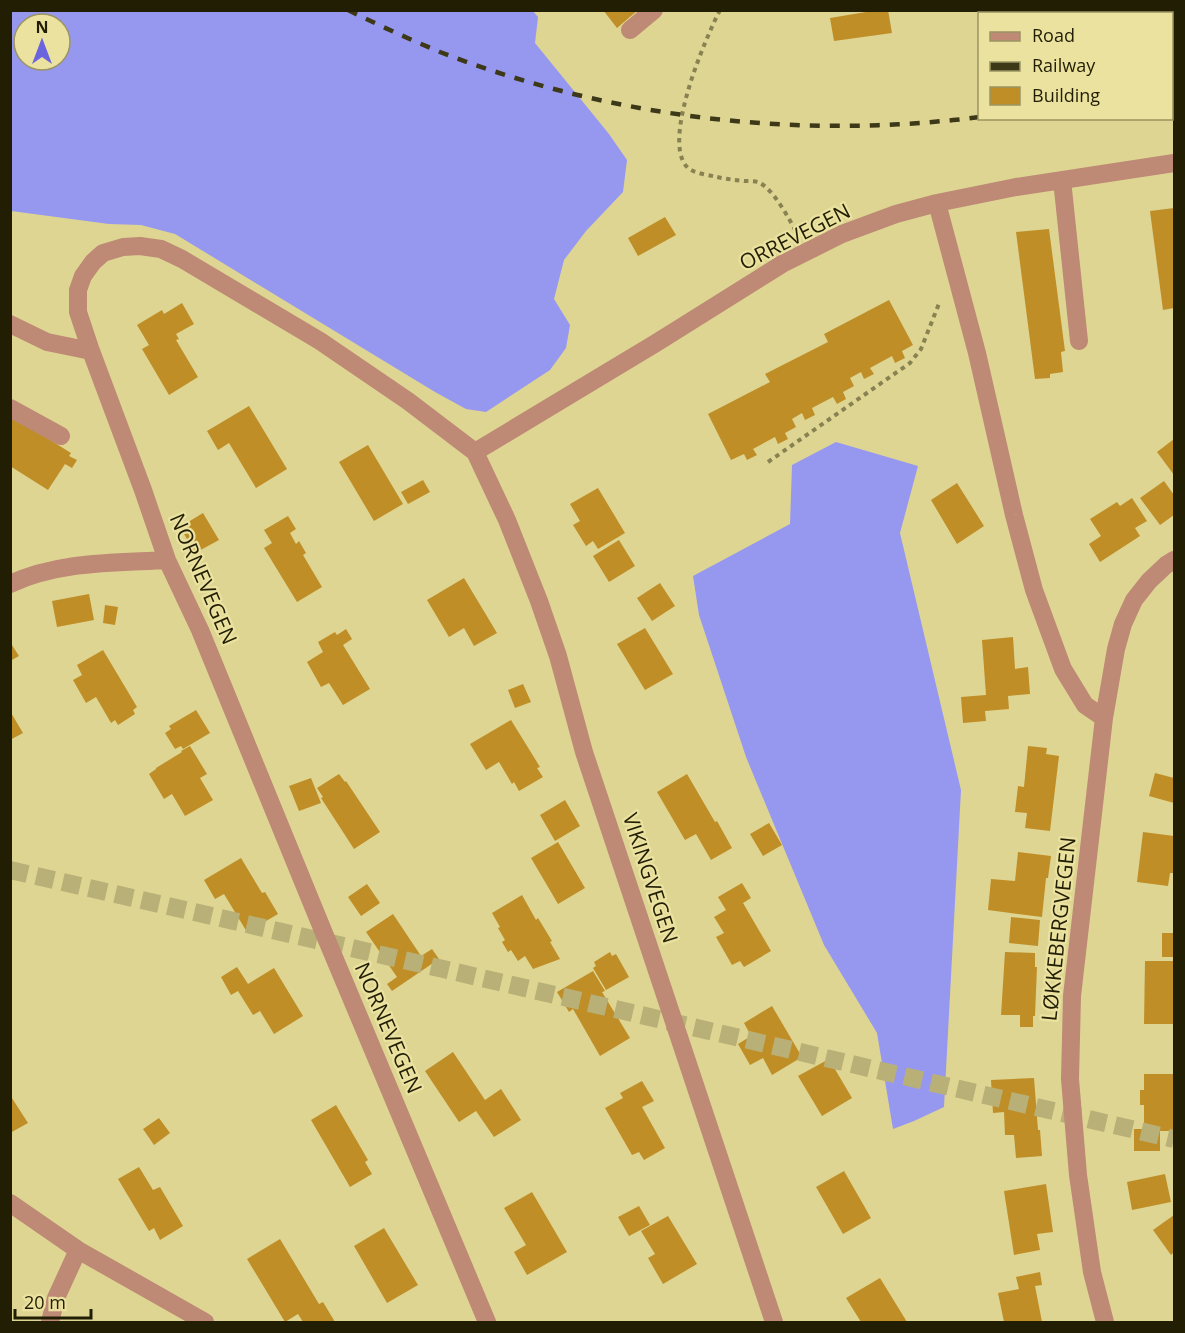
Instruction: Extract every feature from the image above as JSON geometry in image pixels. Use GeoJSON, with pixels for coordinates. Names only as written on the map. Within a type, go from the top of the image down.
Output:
{"type":"FeatureCollection","features":[{"type":"Feature","properties":{"kind":"street"},"geometry":{"type":"LineString","coordinates":[[630,30],[654,10]]}},
{"type":"Feature","properties":{"kind":"street","name":"ORREVEGEN"},"geometry":{"type":"LineString","coordinates":[[475,452],[783,264],[842,234],[896,214],[938,203],[1016,187],[1174,163]]}},
{"type":"Feature","properties":{"kind":"street"},"geometry":{"type":"LineString","coordinates":[[1062,180],[1079,341]]}},
{"type":"Feature","properties":{"kind":"street"},"geometry":{"type":"LineString","coordinates":[[938,203],[1034,590],[1063,669],[1085,705],[1104,718]]}},
{"type":"Feature","properties":{"kind":"street","name":"NORNEVEGEN"},"geometry":{"type":"LineString","coordinates":[[475,452],[408,400],[320,341],[182,259],[161,249],[140,246],[123,247],[104,253],[93,262],[83,276],[78,290],[78,312],[167,560],[200,630],[487,1323]]}},
{"type":"Feature","properties":{"kind":"street"},"geometry":{"type":"LineString","coordinates":[[10,324],[47,342],[91,351]]}},
{"type":"Feature","properties":{"kind":"street"},"geometry":{"type":"LineString","coordinates":[[10,408],[61,436]]}},
{"type":"Feature","properties":{"kind":"street","name":"VIKINGVEGEN"},"geometry":{"type":"LineString","coordinates":[[475,452],[507,520],[551,634],[584,752],[774,1323]]}},
{"type":"Feature","properties":{"kind":"street"},"geometry":{"type":"LineString","coordinates":[[10,584],[40,572],[65,567],[167,560]]}},
{"type":"Feature","properties":{"kind":"street","name":"LØKKEBERGVEGEN"},"geometry":{"type":"LineString","coordinates":[[1105,1323],[1092,1272],[1077,1175],[1070,1079],[1072,996],[1104,718],[1116,649],[1123,624],[1134,600],[1149,581],[1174,560]]}},
{"type":"Feature","properties":{"kind":"street"},"geometry":{"type":"LineString","coordinates":[[10,1203],[78,1250],[205,1323]]}},
{"type":"Feature","properties":{"kind":"street"},"geometry":{"type":"LineString","coordinates":[[50,1323],[56,1299],[78,1250]]}},
{"type":"Feature","properties":{"kind":"path"},"geometry":{"type":"LineString","coordinates":[[720,10],[697,62],[678,130],[679,146],[684,163],[691,170],[729,179],[759,182],[775,196],[807,252]]}},
{"type":"Feature","properties":{"kind":"path"},"geometry":{"type":"LineString","coordinates":[[768,462],[910,363],[921,349],[954,267]]}},
{"type":"Feature","properties":{"kind":"shaded area"},"geometry":{"type":"Polygon","coordinates":[[[11,10],[533,11],[538,17],[535,43],[609,134],[627,160],[623,192],[586,231],[564,260],[554,299],[570,325],[566,348],[550,370],[486,412],[466,409],[435,392],[175,234],[141,225],[109,224],[11,211],[11,10]]]}},
{"type":"Feature","properties":{"kind":"shaded area"},"geometry":{"type":"Polygon","coordinates":[[[836,442],[918,466],[900,533],[961,790],[944,1107],[893,1129],[877,1033],[824,945],[746,757],[699,615],[693,576],[790,524],[792,465],[836,442]]]}},
{"type":"Feature","properties":{"kind":"building"},"geometry":{"type":"Polygon","coordinates":[[[603,10],[638,10],[617,28],[603,10]]]}},
{"type":"Feature","properties":{"kind":"building"},"geometry":{"type":"Polygon","coordinates":[[[888,10],[892,33],[834,41],[830,18],[888,10]]]}},
{"type":"Feature","properties":{"kind":"building"},"geometry":{"type":"Polygon","coordinates":[[[1174,208],[1174,308],[1163,310],[1150,211],[1174,208]]]}},
{"type":"Feature","properties":{"kind":"building"},"geometry":{"type":"Polygon","coordinates":[[[665,217],[676,235],[638,256],[628,238],[665,217]]]}},
{"type":"Feature","properties":{"kind":"building"},"geometry":{"type":"Polygon","coordinates":[[[1049,229],[1065,351],[1061,352],[1063,372],[1050,374],[1050,378],[1035,379],[1016,232],[1049,229]]]}},
{"type":"Feature","properties":{"kind":"building"},"geometry":{"type":"Polygon","coordinates":[[[889,300],[913,345],[902,351],[905,358],[895,363],[892,356],[870,368],[874,374],[864,379],[861,372],[850,378],[854,386],[843,392],[846,399],[837,404],[833,397],[812,408],[815,415],[805,420],[802,413],[792,419],[796,427],[785,433],[788,439],[778,444],[775,437],[753,449],[757,455],[747,460],[744,454],[731,460],[708,414],[770,382],[765,374],[828,342],[824,334],[889,300]]]}},
{"type":"Feature","properties":{"kind":"building"},"geometry":{"type":"Polygon","coordinates":[[[182,303],[194,324],[176,334],[179,339],[176,340],[198,377],[169,395],[142,349],[149,345],[137,325],[162,310],[164,314],[182,303]]]}},
{"type":"Feature","properties":{"kind":"building"},"geometry":{"type":"Polygon","coordinates":[[[249,406],[287,469],[256,488],[229,443],[218,450],[207,431],[249,406]]]}},
{"type":"Feature","properties":{"kind":"building"},"geometry":{"type":"Polygon","coordinates":[[[10,415],[71,453],[69,456],[77,460],[72,468],[65,464],[48,490],[10,466],[10,415]]]}},
{"type":"Feature","properties":{"kind":"building"},"geometry":{"type":"Polygon","coordinates":[[[1174,439],[1174,475],[1157,452],[1174,439]]]}},
{"type":"Feature","properties":{"kind":"building"},"geometry":{"type":"Polygon","coordinates":[[[368,445],[403,504],[374,521],[339,462],[368,445]]]}},
{"type":"Feature","properties":{"kind":"building"},"geometry":{"type":"Polygon","coordinates":[[[423,480],[430,492],[408,504],[401,492],[423,480]]]}},
{"type":"Feature","properties":{"kind":"building"},"geometry":{"type":"Polygon","coordinates":[[[1164,481],[1174,495],[1174,515],[1160,525],[1140,498],[1164,481]]]}},
{"type":"Feature","properties":{"kind":"building"},"geometry":{"type":"Polygon","coordinates":[[[957,483],[984,526],[957,544],[931,500],[957,483]]]}},
{"type":"Feature","properties":{"kind":"building"},"geometry":{"type":"Polygon","coordinates":[[[598,488],[625,533],[598,549],[593,541],[586,546],[573,525],[580,521],[570,504],[598,488]]]}},
{"type":"Feature","properties":{"kind":"building"},"geometry":{"type":"Polygon","coordinates":[[[1132,498],[1147,521],[1135,528],[1140,536],[1100,562],[1089,544],[1101,536],[1090,519],[1117,502],[1120,506],[1132,498]]]}},
{"type":"Feature","properties":{"kind":"building"},"geometry":{"type":"Polygon","coordinates":[[[203,513],[219,540],[195,553],[180,527],[203,513]]]}},
{"type":"Feature","properties":{"kind":"building"},"geometry":{"type":"Polygon","coordinates":[[[288,516],[296,529],[290,533],[296,544],[299,541],[306,553],[303,555],[322,587],[297,602],[264,548],[272,543],[264,530],[288,516]]]}},
{"type":"Feature","properties":{"kind":"building"},"geometry":{"type":"Polygon","coordinates":[[[619,540],[635,566],[609,582],[593,556],[619,540]]]}},
{"type":"Feature","properties":{"kind":"building"},"geometry":{"type":"Polygon","coordinates":[[[464,578],[497,633],[474,646],[464,628],[449,637],[427,600],[464,578]]]}},
{"type":"Feature","properties":{"kind":"building"},"geometry":{"type":"Polygon","coordinates":[[[660,583],[675,606],[652,621],[637,598],[660,583]]]}},
{"type":"Feature","properties":{"kind":"building"},"geometry":{"type":"Polygon","coordinates":[[[89,594],[94,620],[57,627],[52,601],[89,594]]]}},
{"type":"Feature","properties":{"kind":"building"},"geometry":{"type":"Polygon","coordinates":[[[105,605],[118,607],[115,625],[103,623],[105,605]]]}},
{"type":"Feature","properties":{"kind":"building"},"geometry":{"type":"Polygon","coordinates":[[[645,628],[673,674],[645,690],[617,644],[645,628]]]}},
{"type":"Feature","properties":{"kind":"building"},"geometry":{"type":"Polygon","coordinates":[[[346,629],[352,639],[343,645],[370,689],[343,705],[329,683],[321,687],[307,662],[323,652],[318,642],[335,632],[337,635],[346,629]]]}},
{"type":"Feature","properties":{"kind":"building"},"geometry":{"type":"Polygon","coordinates":[[[1013,637],[1015,669],[1028,667],[1030,694],[1008,696],[1009,709],[985,711],[986,721],[963,723],[961,697],[986,695],[982,640],[1013,637]]]}},
{"type":"Feature","properties":{"kind":"building"},"geometry":{"type":"Polygon","coordinates":[[[10,642],[19,656],[10,661],[10,642]]]}},
{"type":"Feature","properties":{"kind":"building"},"geometry":{"type":"Polygon","coordinates":[[[103,650],[137,707],[133,710],[135,714],[118,725],[115,720],[111,723],[96,697],[86,703],[73,680],[82,675],[77,665],[103,650]]]}},
{"type":"Feature","properties":{"kind":"building"},"geometry":{"type":"Polygon","coordinates":[[[523,684],[531,702],[515,708],[508,690],[523,684]]]}},
{"type":"Feature","properties":{"kind":"building"},"geometry":{"type":"Polygon","coordinates":[[[196,710],[210,733],[183,749],[181,746],[175,749],[165,733],[171,729],[169,726],[196,710]]]}},
{"type":"Feature","properties":{"kind":"building"},"geometry":{"type":"Polygon","coordinates":[[[10,711],[23,733],[10,740],[10,711]]]}},
{"type":"Feature","properties":{"kind":"building"},"geometry":{"type":"Polygon","coordinates":[[[511,720],[540,767],[537,768],[543,777],[519,791],[499,762],[486,770],[470,744],[511,720]]]}},
{"type":"Feature","properties":{"kind":"building"},"geometry":{"type":"Polygon","coordinates":[[[190,746],[207,774],[200,778],[213,800],[185,816],[172,794],[164,799],[149,774],[190,746]]]}},
{"type":"Feature","properties":{"kind":"building"},"geometry":{"type":"Polygon","coordinates":[[[1028,746],[1047,748],[1046,754],[1059,756],[1050,831],[1025,828],[1027,813],[1015,812],[1018,786],[1024,787],[1028,746]]]}},
{"type":"Feature","properties":{"kind":"building"},"geometry":{"type":"Polygon","coordinates":[[[1155,773],[1174,778],[1174,803],[1149,796],[1155,773]]]}},
{"type":"Feature","properties":{"kind":"building"},"geometry":{"type":"Polygon","coordinates":[[[339,774],[380,832],[354,849],[317,788],[339,774]]]}},
{"type":"Feature","properties":{"kind":"building"},"geometry":{"type":"Polygon","coordinates":[[[687,774],[732,848],[711,860],[696,834],[685,840],[657,792],[687,774]]]}},
{"type":"Feature","properties":{"kind":"building"},"geometry":{"type":"Polygon","coordinates":[[[311,778],[321,803],[299,811],[289,786],[311,778]]]}},
{"type":"Feature","properties":{"kind":"building"},"geometry":{"type":"Polygon","coordinates":[[[565,800],[580,826],[555,841],[540,815],[565,800]]]}},
{"type":"Feature","properties":{"kind":"building"},"geometry":{"type":"Polygon","coordinates":[[[769,823],[782,845],[763,856],[750,834],[769,823]]]}},
{"type":"Feature","properties":{"kind":"building"},"geometry":{"type":"Polygon","coordinates":[[[1143,832],[1174,836],[1174,873],[1170,873],[1168,886],[1137,882],[1143,832]]]}},
{"type":"Feature","properties":{"kind":"building"},"geometry":{"type":"Polygon","coordinates":[[[558,842],[585,888],[558,904],[531,858],[558,842]]]}},
{"type":"Feature","properties":{"kind":"building"},"geometry":{"type":"Polygon","coordinates":[[[1018,852],[1051,856],[1042,917],[988,910],[991,879],[1015,881],[1018,852]]]}},
{"type":"Feature","properties":{"kind":"building"},"geometry":{"type":"Polygon","coordinates":[[[241,858],[278,914],[247,932],[224,894],[215,899],[204,880],[241,858]]]}},
{"type":"Feature","properties":{"kind":"building"},"geometry":{"type":"Polygon","coordinates":[[[742,883],[751,898],[743,903],[771,951],[744,967],[740,961],[732,965],[716,937],[724,933],[714,917],[726,910],[718,897],[742,883]]]}},
{"type":"Feature","properties":{"kind":"building"},"geometry":{"type":"Polygon","coordinates":[[[367,884],[380,903],[361,916],[348,897],[367,884]]]}},
{"type":"Feature","properties":{"kind":"building"},"geometry":{"type":"Polygon","coordinates":[[[522,895],[536,920],[538,918],[552,941],[550,942],[560,959],[533,969],[525,956],[518,961],[511,950],[508,952],[502,942],[505,940],[498,928],[500,927],[492,913],[522,895]]]}},
{"type":"Feature","properties":{"kind":"building"},"geometry":{"type":"Polygon","coordinates":[[[393,914],[421,956],[432,949],[439,959],[392,991],[387,984],[397,977],[366,932],[393,914]]]}},
{"type":"Feature","properties":{"kind":"building"},"geometry":{"type":"Polygon","coordinates":[[[1011,917],[1040,920],[1038,946],[1009,943],[1011,917]]]}},
{"type":"Feature","properties":{"kind":"building"},"geometry":{"type":"Polygon","coordinates":[[[1162,933],[1174,933],[1174,957],[1162,957],[1162,933]]]}},
{"type":"Feature","properties":{"kind":"building"},"geometry":{"type":"Polygon","coordinates":[[[610,952],[612,956],[616,954],[629,977],[606,990],[593,968],[596,966],[594,962],[610,952]]]}},
{"type":"Feature","properties":{"kind":"building"},"geometry":{"type":"Polygon","coordinates":[[[1005,952],[1035,953],[1035,967],[1037,967],[1033,1027],[1020,1027],[1020,1015],[1001,1015],[1005,952]]]}},
{"type":"Feature","properties":{"kind":"building"},"geometry":{"type":"Polygon","coordinates":[[[1145,961],[1174,961],[1174,1024],[1144,1024],[1145,961]]]}},
{"type":"Feature","properties":{"kind":"building"},"geometry":{"type":"Polygon","coordinates":[[[237,967],[248,984],[274,968],[303,1016],[274,1034],[260,1011],[253,1015],[238,991],[231,995],[221,977],[237,967]]]}},
{"type":"Feature","properties":{"kind":"building"},"geometry":{"type":"Polygon","coordinates":[[[593,971],[605,991],[602,992],[630,1038],[600,1056],[573,1009],[569,1012],[557,992],[593,971]]]}},
{"type":"Feature","properties":{"kind":"building"},"geometry":{"type":"Polygon","coordinates":[[[772,1006],[802,1057],[772,1075],[763,1058],[750,1065],[738,1044],[751,1036],[744,1023],[772,1006]]]}},
{"type":"Feature","properties":{"kind":"building"},"geometry":{"type":"Polygon","coordinates":[[[453,1052],[485,1100],[501,1089],[521,1120],[494,1137],[476,1111],[459,1122],[425,1071],[453,1052]]]}},
{"type":"Feature","properties":{"kind":"building"},"geometry":{"type":"Polygon","coordinates":[[[829,1059],[852,1098],[822,1116],[798,1076],[829,1059]]]}},
{"type":"Feature","properties":{"kind":"building"},"geometry":{"type":"Polygon","coordinates":[[[1144,1074],[1174,1074],[1173,1131],[1160,1131],[1160,1151],[1134,1151],[1134,1129],[1144,1129],[1144,1105],[1140,1105],[1140,1090],[1144,1090],[1144,1074]]]}},
{"type":"Feature","properties":{"kind":"building"},"geometry":{"type":"Polygon","coordinates":[[[1034,1078],[1042,1156],[1016,1158],[1014,1135],[1005,1135],[1004,1112],[993,1113],[991,1080],[1034,1078]]]}},
{"type":"Feature","properties":{"kind":"building"},"geometry":{"type":"Polygon","coordinates":[[[642,1081],[654,1101],[642,1107],[665,1148],[644,1160],[639,1152],[632,1155],[605,1108],[623,1098],[620,1093],[642,1081]]]}},
{"type":"Feature","properties":{"kind":"building"},"geometry":{"type":"Polygon","coordinates":[[[10,1095],[28,1123],[10,1133],[10,1095]]]}},
{"type":"Feature","properties":{"kind":"building"},"geometry":{"type":"Polygon","coordinates":[[[336,1105],[368,1160],[365,1162],[372,1174],[350,1187],[311,1120],[336,1105]]]}},
{"type":"Feature","properties":{"kind":"building"},"geometry":{"type":"Polygon","coordinates":[[[159,1118],[170,1133],[154,1145],[143,1129],[159,1118]]]}},
{"type":"Feature","properties":{"kind":"building"},"geometry":{"type":"Polygon","coordinates":[[[139,1167],[153,1190],[160,1187],[183,1226],[160,1240],[154,1228],[149,1231],[118,1179],[139,1167]]]}},
{"type":"Feature","properties":{"kind":"building"},"geometry":{"type":"Polygon","coordinates":[[[844,1171],[871,1218],[843,1234],[816,1187],[844,1171]]]}},
{"type":"Feature","properties":{"kind":"building"},"geometry":{"type":"Polygon","coordinates":[[[1165,1174],[1171,1202],[1132,1210],[1127,1182],[1165,1174]]]}},
{"type":"Feature","properties":{"kind":"building"},"geometry":{"type":"Polygon","coordinates":[[[1046,1184],[1053,1232],[1037,1234],[1040,1250],[1014,1255],[1004,1191],[1046,1184]]]}},
{"type":"Feature","properties":{"kind":"building"},"geometry":{"type":"Polygon","coordinates":[[[532,1192],[567,1252],[527,1275],[514,1252],[526,1245],[504,1208],[532,1192]]]}},
{"type":"Feature","properties":{"kind":"building"},"geometry":{"type":"Polygon","coordinates":[[[639,1206],[650,1225],[629,1236],[618,1217],[639,1206]]]}},
{"type":"Feature","properties":{"kind":"building"},"geometry":{"type":"Polygon","coordinates":[[[1174,1215],[1174,1252],[1171,1255],[1153,1230],[1174,1215]]]}},
{"type":"Feature","properties":{"kind":"building"},"geometry":{"type":"Polygon","coordinates":[[[668,1216],[697,1264],[663,1284],[648,1258],[655,1254],[641,1231],[668,1216]]]}},
{"type":"Feature","properties":{"kind":"building"},"geometry":{"type":"Polygon","coordinates":[[[384,1228],[418,1285],[387,1303],[354,1246],[384,1228]]]}},
{"type":"Feature","properties":{"kind":"building"},"geometry":{"type":"Polygon","coordinates":[[[280,1239],[319,1304],[323,1302],[335,1322],[303,1322],[298,1314],[285,1322],[247,1259],[280,1239]]]}},
{"type":"Feature","properties":{"kind":"building"},"geometry":{"type":"Polygon","coordinates":[[[1040,1272],[1042,1285],[1035,1286],[1042,1322],[1004,1322],[998,1293],[1019,1289],[1016,1277],[1040,1272]]]}},
{"type":"Feature","properties":{"kind":"building"},"geometry":{"type":"Polygon","coordinates":[[[880,1278],[907,1322],[861,1322],[846,1298],[880,1278]]]}},
{"type":"Feature","properties":{"kind":"tunnel"},"geometry":{"type":"LineString","coordinates":[[10,870],[1174,1139]]}},
{"type":"Feature","properties":{"kind":"railway"},"geometry":{"type":"LineString","coordinates":[[348,10],[440,52],[505,75],[570,93],[638,108],[706,118],[774,124],[843,126],[912,124],[978,117]]}}]}
